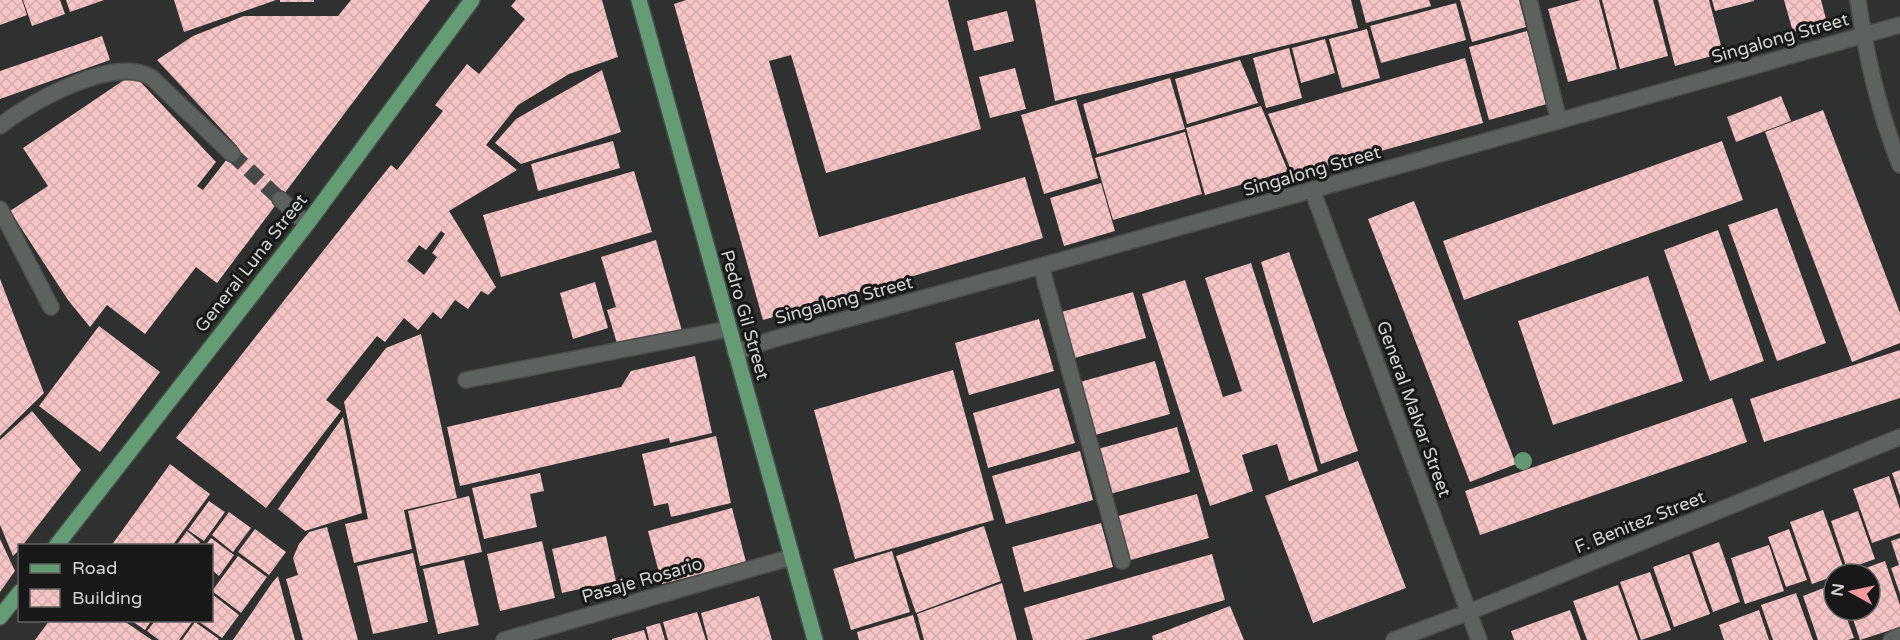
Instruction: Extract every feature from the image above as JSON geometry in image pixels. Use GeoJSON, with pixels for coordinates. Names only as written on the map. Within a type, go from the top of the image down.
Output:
{"type":"FeatureCollection","features":[{"type":"Feature","properties":{"kind":"main road","name":"General Luna Street"},"geometry":{"type":"LineString","coordinates":[[58,544],[307,224],[472,0]]}},
{"type":"Feature","properties":{"kind":"main road","name":"Pedro Gil Street"},"geometry":{"type":"LineString","coordinates":[[639,0],[815,640]]}},
{"type":"Feature","properties":{"kind":"main road"},"geometry":{"type":"LineString","coordinates":[[0,617],[18,594]]}},
{"type":"Feature","properties":{"kind":"street"},"geometry":{"type":"LineString","coordinates":[[1529,0],[1559,121]]}},
{"type":"Feature","properties":{"kind":"street"},"geometry":{"type":"LineString","coordinates":[[1858,0],[1863,35],[1885,128],[1900,165]]}},
{"type":"Feature","properties":{"kind":"street","name":"Singalong Street"},"geometry":{"type":"LineString","coordinates":[[735,352],[774,339],[1313,192],[1900,25]]}},
{"type":"Feature","properties":{"kind":"street"},"geometry":{"type":"LineString","coordinates":[[0,126],[31,104],[76,84],[116,72],[144,73],[232,154]]}},
{"type":"Feature","properties":{"kind":"street","name":"General Malvar Street"},"geometry":{"type":"LineString","coordinates":[[1313,192],[1479,640]]}},
{"type":"Feature","properties":{"kind":"street"},"geometry":{"type":"LineString","coordinates":[[280,199],[307,224]]}},
{"type":"Feature","properties":{"kind":"street"},"geometry":{"type":"LineString","coordinates":[[0,209],[51,307]]}},
{"type":"Feature","properties":{"kind":"street"},"geometry":{"type":"LineString","coordinates":[[1041,266],[1122,561]]}},
{"type":"Feature","properties":{"kind":"street"},"geometry":{"type":"LineString","coordinates":[[466,380],[728,329]]}},
{"type":"Feature","properties":{"kind":"street","name":"F. Benitez Street"},"geometry":{"type":"LineString","coordinates":[[1394,640],[1469,612],[1900,437]]}},
{"type":"Feature","properties":{"kind":"street","name":"Pasaje Rosario"},"geometry":{"type":"LineString","coordinates":[[504,640],[792,557]]}},
{"type":"Feature","properties":{"kind":"street"},"geometry":{"type":"LineString","coordinates":[[1891,640],[1900,636]]}},
{"type":"Feature","properties":{"kind":"building"},"geometry":{"type":"Polygon","coordinates":[[[0,0],[22,0],[27,15],[0,25],[0,0]]]}},
{"type":"Feature","properties":{"kind":"building"},"geometry":{"type":"Polygon","coordinates":[[[23,0],[60,0],[65,14],[32,26],[23,0]]]}},
{"type":"Feature","properties":{"kind":"building"},"geometry":{"type":"Polygon","coordinates":[[[66,0],[104,0],[70,12],[66,0]]]}},
{"type":"Feature","properties":{"kind":"building"},"geometry":{"type":"Polygon","coordinates":[[[174,0],[276,0],[184,32],[174,0]]]}},
{"type":"Feature","properties":{"kind":"building"},"geometry":{"type":"Polygon","coordinates":[[[280,0],[314,0],[314,2],[280,2],[280,0]]]}},
{"type":"Feature","properties":{"kind":"building"},"geometry":{"type":"Polygon","coordinates":[[[351,0],[430,0],[217,283],[196,267],[145,334],[107,305],[90,327],[68,300],[10,211],[48,186],[23,148],[133,74],[216,162],[197,186],[203,190],[237,146],[157,60],[193,36],[244,16],[338,16],[351,0]]]}},
{"type":"Feature","properties":{"kind":"building"},"geometry":{"type":"Polygon","coordinates":[[[516,0],[602,0],[618,57],[569,74],[518,105],[486,145],[517,170],[449,211],[496,287],[488,295],[481,291],[468,309],[455,300],[441,319],[433,312],[418,330],[404,318],[385,342],[377,336],[326,400],[341,411],[266,508],[176,438],[391,165],[397,170],[443,111],[435,105],[467,64],[479,74],[525,19],[511,6],[516,0]],[[441,231],[426,250],[419,245],[407,261],[424,275],[437,257],[432,253],[445,234],[441,231]]]}},
{"type":"Feature","properties":{"kind":"building"},"geometry":{"type":"Polygon","coordinates":[[[686,0],[948,0],[981,129],[826,173],[791,55],[769,61],[819,237],[1025,177],[1043,238],[763,320],[674,4],[686,0]]]}},
{"type":"Feature","properties":{"kind":"building"},"geometry":{"type":"Polygon","coordinates":[[[1035,0],[1351,0],[1358,28],[1055,101],[1035,0]]]}},
{"type":"Feature","properties":{"kind":"building"},"geometry":{"type":"Polygon","coordinates":[[[1360,0],[1429,0],[1431,6],[1366,23],[1360,0]]]}},
{"type":"Feature","properties":{"kind":"building"},"geometry":{"type":"Polygon","coordinates":[[[1460,0],[1519,0],[1526,27],[1472,42],[1460,0]]]}},
{"type":"Feature","properties":{"kind":"building"},"geometry":{"type":"Polygon","coordinates":[[[1581,0],[1599,0],[1617,69],[1568,82],[1548,9],[1581,0]]]}},
{"type":"Feature","properties":{"kind":"building"},"geometry":{"type":"Polygon","coordinates":[[[1602,0],[1653,0],[1668,56],[1620,69],[1602,0]]]}},
{"type":"Feature","properties":{"kind":"building"},"geometry":{"type":"Polygon","coordinates":[[[1658,0],[1709,0],[1723,53],[1675,66],[1658,0]]]}},
{"type":"Feature","properties":{"kind":"building"},"geometry":{"type":"Polygon","coordinates":[[[1712,0],[1754,0],[1754,1],[1715,11],[1712,0]]]}},
{"type":"Feature","properties":{"kind":"building"},"geometry":{"type":"Polygon","coordinates":[[[1784,0],[1821,0],[1827,23],[1793,32],[1784,0]]]}},
{"type":"Feature","properties":{"kind":"building"},"geometry":{"type":"Polygon","coordinates":[[[1456,3],[1466,40],[1381,63],[1370,26],[1456,3]]]}},
{"type":"Feature","properties":{"kind":"building"},"geometry":{"type":"Polygon","coordinates":[[[1007,11],[1014,41],[974,51],[967,21],[1007,11]]]}},
{"type":"Feature","properties":{"kind":"building"},"geometry":{"type":"Polygon","coordinates":[[[1367,29],[1380,78],[1342,88],[1329,39],[1367,29]]]}},
{"type":"Feature","properties":{"kind":"building"},"geometry":{"type":"Polygon","coordinates":[[[1527,31],[1547,104],[1489,120],[1469,47],[1527,31]]]}},
{"type":"Feature","properties":{"kind":"building"},"geometry":{"type":"Polygon","coordinates":[[[102,36],[110,60],[0,99],[0,71],[102,36]]]}},
{"type":"Feature","properties":{"kind":"building"},"geometry":{"type":"Polygon","coordinates":[[[1325,39],[1335,73],[1301,83],[1292,48],[1325,39]]]}},
{"type":"Feature","properties":{"kind":"building"},"geometry":{"type":"Polygon","coordinates":[[[1289,48],[1302,98],[1266,108],[1253,58],[1289,48]]]}},
{"type":"Feature","properties":{"kind":"building"},"geometry":{"type":"Polygon","coordinates":[[[1465,58],[1483,123],[1293,175],[1268,114],[1465,58]]]}},
{"type":"Feature","properties":{"kind":"building"},"geometry":{"type":"Polygon","coordinates":[[[1240,60],[1258,103],[1187,124],[1175,79],[1240,60]]]}},
{"type":"Feature","properties":{"kind":"building"},"geometry":{"type":"Polygon","coordinates":[[[1015,68],[1026,109],[990,118],[979,77],[1015,68]]]}},
{"type":"Feature","properties":{"kind":"building"},"geometry":{"type":"Polygon","coordinates":[[[602,70],[621,132],[521,164],[495,143],[516,119],[602,70]]]}},
{"type":"Feature","properties":{"kind":"building"},"geometry":{"type":"Polygon","coordinates":[[[1170,78],[1185,129],[1097,154],[1083,104],[1170,78]]]}},
{"type":"Feature","properties":{"kind":"building"},"geometry":{"type":"Polygon","coordinates":[[[1781,96],[1791,121],[1736,142],[1727,117],[1781,96]]]}},
{"type":"Feature","properties":{"kind":"building"},"geometry":{"type":"Polygon","coordinates":[[[1076,99],[1098,178],[1044,194],[1021,115],[1076,99]]]}},
{"type":"Feature","properties":{"kind":"building"},"geometry":{"type":"Polygon","coordinates":[[[1261,106],[1288,171],[1205,195],[1186,128],[1261,106]]]}},
{"type":"Feature","properties":{"kind":"building"},"geometry":{"type":"Polygon","coordinates":[[[1823,110],[1900,313],[1900,343],[1852,362],[1765,132],[1823,110]]]}},
{"type":"Feature","properties":{"kind":"building"},"geometry":{"type":"Polygon","coordinates":[[[1185,132],[1202,194],[1113,220],[1095,158],[1185,132]]]}},
{"type":"Feature","properties":{"kind":"building"},"geometry":{"type":"Polygon","coordinates":[[[613,141],[620,168],[538,191],[531,164],[613,141]]]}},
{"type":"Feature","properties":{"kind":"building"},"geometry":{"type":"Polygon","coordinates":[[[1722,141],[1743,200],[1464,300],[1443,241],[1722,141]]]}},
{"type":"Feature","properties":{"kind":"building"},"geometry":{"type":"Polygon","coordinates":[[[634,171],[652,232],[501,277],[483,215],[634,171]]]}},
{"type":"Feature","properties":{"kind":"building"},"geometry":{"type":"Polygon","coordinates":[[[1101,183],[1115,231],[1064,246],[1050,198],[1101,183]]]}},
{"type":"Feature","properties":{"kind":"building"},"geometry":{"type":"Polygon","coordinates":[[[1414,201],[1516,464],[1470,482],[1368,219],[1414,201]]]}},
{"type":"Feature","properties":{"kind":"building"},"geometry":{"type":"Polygon","coordinates":[[[1777,208],[1826,343],[1777,361],[1728,225],[1777,208]]]}},
{"type":"Feature","properties":{"kind":"building"},"geometry":{"type":"Polygon","coordinates":[[[1718,230],[1764,361],[1710,381],[1664,250],[1718,230]]]}},
{"type":"Feature","properties":{"kind":"building"},"geometry":{"type":"Polygon","coordinates":[[[656,240],[682,331],[618,347],[607,310],[616,307],[601,257],[656,240]]]}},
{"type":"Feature","properties":{"kind":"building"},"geometry":{"type":"Polygon","coordinates":[[[1289,252],[1358,451],[1321,464],[1261,262],[1289,252]]]}},
{"type":"Feature","properties":{"kind":"building"},"geometry":{"type":"Polygon","coordinates":[[[1251,263],[1318,471],[1289,481],[1277,444],[1242,455],[1253,491],[1210,506],[1142,294],[1185,280],[1223,397],[1242,391],[1205,278],[1251,263]]]}},
{"type":"Feature","properties":{"kind":"building"},"geometry":{"type":"Polygon","coordinates":[[[1648,276],[1683,381],[1553,425],[1518,321],[1648,276]]]}},
{"type":"Feature","properties":{"kind":"building"},"geometry":{"type":"Polygon","coordinates":[[[0,279],[44,393],[0,436],[0,279]]]}},
{"type":"Feature","properties":{"kind":"building"},"geometry":{"type":"Polygon","coordinates":[[[595,282],[608,328],[573,339],[560,293],[595,282]]]}},
{"type":"Feature","properties":{"kind":"building"},"geometry":{"type":"Polygon","coordinates":[[[1133,292],[1146,338],[1071,359],[1058,313],[1133,292]]]}},
{"type":"Feature","properties":{"kind":"building"},"geometry":{"type":"Polygon","coordinates":[[[1039,319],[1054,371],[969,395],[955,343],[1039,319]]]}},
{"type":"Feature","properties":{"kind":"building"},"geometry":{"type":"Polygon","coordinates":[[[99,326],[160,372],[100,452],[39,406],[99,326]]]}},
{"type":"Feature","properties":{"kind":"building"},"geometry":{"type":"Polygon","coordinates":[[[421,334],[457,498],[404,510],[412,549],[354,563],[345,524],[368,519],[344,402],[386,348],[421,334]]]}},
{"type":"Feature","properties":{"kind":"building"},"geometry":{"type":"Polygon","coordinates":[[[1900,350],[1900,398],[1764,442],[1750,399],[1900,350]]]}},
{"type":"Feature","properties":{"kind":"building"},"geometry":{"type":"Polygon","coordinates":[[[695,356],[712,433],[670,443],[669,438],[460,486],[447,427],[621,387],[631,371],[695,356]]]}},
{"type":"Feature","properties":{"kind":"building"},"geometry":{"type":"Polygon","coordinates":[[[1155,361],[1170,414],[1095,435],[1080,382],[1155,361]]]}},
{"type":"Feature","properties":{"kind":"building"},"geometry":{"type":"Polygon","coordinates":[[[953,370],[994,520],[855,559],[814,410],[953,370]]]}},
{"type":"Feature","properties":{"kind":"building"},"geometry":{"type":"Polygon","coordinates":[[[1059,388],[1075,443],[988,468],[973,413],[1059,388]]]}},
{"type":"Feature","properties":{"kind":"building"},"geometry":{"type":"Polygon","coordinates":[[[1732,398],[1747,442],[1480,535],[1465,491],[1732,398]]]}},
{"type":"Feature","properties":{"kind":"building"},"geometry":{"type":"Polygon","coordinates":[[[32,411],[81,470],[24,544],[18,544],[18,551],[13,556],[0,525],[0,440],[32,411]]]}},
{"type":"Feature","properties":{"kind":"building"},"geometry":{"type":"Polygon","coordinates":[[[343,417],[362,513],[305,531],[278,509],[343,417]]]}},
{"type":"Feature","properties":{"kind":"building"},"geometry":{"type":"Polygon","coordinates":[[[1177,427],[1190,472],[1110,494],[1098,449],[1177,427]]]}},
{"type":"Feature","properties":{"kind":"building"},"geometry":{"type":"Polygon","coordinates":[[[716,436],[731,503],[671,517],[668,503],[654,506],[642,454],[716,436]]]}},
{"type":"Feature","properties":{"kind":"building"},"geometry":{"type":"Polygon","coordinates":[[[1080,451],[1093,500],[1006,524],[992,476],[1080,451]]]}},
{"type":"Feature","properties":{"kind":"building"},"geometry":{"type":"Polygon","coordinates":[[[1358,461],[1406,588],[1313,623],[1265,496],[1358,461]]]}},
{"type":"Feature","properties":{"kind":"building"},"geometry":{"type":"Polygon","coordinates":[[[170,464],[210,494],[173,544],[112,544],[170,464]]]}},
{"type":"Feature","properties":{"kind":"building"},"geometry":{"type":"Polygon","coordinates":[[[1900,470],[1900,496],[1892,473],[1900,470]]]}},
{"type":"Feature","properties":{"kind":"building"},"geometry":{"type":"Polygon","coordinates":[[[540,473],[544,491],[530,494],[537,527],[484,539],[472,488],[540,473]]]}},
{"type":"Feature","properties":{"kind":"building"},"geometry":{"type":"Polygon","coordinates":[[[1889,476],[1900,509],[1900,533],[1872,543],[1853,489],[1889,476]]]}},
{"type":"Feature","properties":{"kind":"building"},"geometry":{"type":"Polygon","coordinates":[[[1197,494],[1209,538],[1127,561],[1115,517],[1197,494]]]}},
{"type":"Feature","properties":{"kind":"building"},"geometry":{"type":"Polygon","coordinates":[[[469,496],[482,552],[420,566],[408,511],[469,496]]]}},
{"type":"Feature","properties":{"kind":"building"},"geometry":{"type":"Polygon","coordinates":[[[209,501],[225,512],[204,541],[188,530],[209,501]]]}},
{"type":"Feature","properties":{"kind":"building"},"geometry":{"type":"Polygon","coordinates":[[[732,508],[746,562],[662,584],[648,531],[732,508]]]}},
{"type":"Feature","properties":{"kind":"building"},"geometry":{"type":"Polygon","coordinates":[[[1823,510],[1841,562],[1822,562],[1822,580],[1812,584],[1790,522],[1823,510]]]}},
{"type":"Feature","properties":{"kind":"building"},"geometry":{"type":"Polygon","coordinates":[[[1858,511],[1875,559],[1867,562],[1845,562],[1831,521],[1858,511]]]}},
{"type":"Feature","properties":{"kind":"building"},"geometry":{"type":"Polygon","coordinates":[[[229,512],[251,528],[233,552],[212,535],[229,512]]]}},
{"type":"Feature","properties":{"kind":"building"},"geometry":{"type":"Polygon","coordinates":[[[1101,523],[1113,567],[1024,592],[1012,547],[1101,523]]]}},
{"type":"Feature","properties":{"kind":"building"},"geometry":{"type":"Polygon","coordinates":[[[984,526],[1001,581],[916,613],[896,556],[984,526]]]}},
{"type":"Feature","properties":{"kind":"building"},"geometry":{"type":"Polygon","coordinates":[[[327,527],[358,640],[303,640],[286,579],[298,575],[293,558],[299,544],[309,532],[327,527]]]}},
{"type":"Feature","properties":{"kind":"building"},"geometry":{"type":"Polygon","coordinates":[[[255,529],[286,552],[269,575],[238,552],[255,529]]]}},
{"type":"Feature","properties":{"kind":"building"},"geometry":{"type":"Polygon","coordinates":[[[1789,529],[1807,580],[1786,587],[1768,537],[1789,529]]]}},
{"type":"Feature","properties":{"kind":"building"},"geometry":{"type":"Polygon","coordinates":[[[187,531],[200,542],[198,544],[177,544],[187,531]]]}},
{"type":"Feature","properties":{"kind":"building"},"geometry":{"type":"Polygon","coordinates":[[[606,536],[616,581],[562,593],[552,549],[606,536]]]}},
{"type":"Feature","properties":{"kind":"building"},"geometry":{"type":"Polygon","coordinates":[[[211,538],[234,555],[219,576],[213,571],[213,544],[206,544],[211,538]]]}},
{"type":"Feature","properties":{"kind":"building"},"geometry":{"type":"Polygon","coordinates":[[[1900,538],[1900,594],[1891,568],[1899,565],[1891,541],[1900,538]]]}},
{"type":"Feature","properties":{"kind":"building"},"geometry":{"type":"Polygon","coordinates":[[[0,539],[15,571],[0,592],[0,539]]]}},
{"type":"Feature","properties":{"kind":"building"},"geometry":{"type":"Polygon","coordinates":[[[542,541],[555,598],[500,611],[487,554],[542,541]]]}},
{"type":"Feature","properties":{"kind":"building"},"geometry":{"type":"Polygon","coordinates":[[[1719,542],[1740,602],[1713,612],[1692,552],[1719,542]]]}},
{"type":"Feature","properties":{"kind":"building"},"geometry":{"type":"Polygon","coordinates":[[[1769,545],[1784,591],[1745,604],[1731,558],[1769,545]]]}},
{"type":"Feature","properties":{"kind":"building"},"geometry":{"type":"Polygon","coordinates":[[[892,551],[910,612],[851,630],[833,569],[892,551]]]}},
{"type":"Feature","properties":{"kind":"building"},"geometry":{"type":"Polygon","coordinates":[[[413,553],[428,622],[373,634],[357,566],[413,553]]]}},
{"type":"Feature","properties":{"kind":"building"},"geometry":{"type":"Polygon","coordinates":[[[1212,554],[1225,600],[1084,640],[1033,640],[1024,608],[1212,554]]]}},
{"type":"Feature","properties":{"kind":"building"},"geometry":{"type":"Polygon","coordinates":[[[1689,554],[1710,614],[1674,627],[1653,567],[1689,554]]]}},
{"type":"Feature","properties":{"kind":"building"},"geometry":{"type":"Polygon","coordinates":[[[238,556],[267,577],[241,613],[213,590],[238,556]]]}},
{"type":"Feature","properties":{"kind":"building"},"geometry":{"type":"Polygon","coordinates":[[[464,560],[479,625],[438,634],[423,569],[464,560]]]}},
{"type":"Feature","properties":{"kind":"building"},"geometry":{"type":"Polygon","coordinates":[[[1885,561],[1900,605],[1900,627],[1860,640],[1854,622],[1882,622],[1882,562],[1885,561]]]}},
{"type":"Feature","properties":{"kind":"building"},"geometry":{"type":"Polygon","coordinates":[[[1650,572],[1671,630],[1641,640],[1620,582],[1650,572]]]}},
{"type":"Feature","properties":{"kind":"building"},"geometry":{"type":"Polygon","coordinates":[[[278,576],[295,640],[233,640],[272,583],[278,576]]]}},
{"type":"Feature","properties":{"kind":"building"},"geometry":{"type":"Polygon","coordinates":[[[1002,583],[1017,640],[924,640],[917,614],[1002,583]]]}},
{"type":"Feature","properties":{"kind":"building"},"geometry":{"type":"Polygon","coordinates":[[[1618,585],[1638,640],[1587,640],[1573,601],[1618,585]]]}},
{"type":"Feature","properties":{"kind":"building"},"geometry":{"type":"Polygon","coordinates":[[[1822,589],[1822,622],[1848,622],[1854,638],[1818,640],[1803,596],[1822,589]]]}},
{"type":"Feature","properties":{"kind":"building"},"geometry":{"type":"Polygon","coordinates":[[[1796,593],[1813,640],[1773,640],[1761,605],[1796,593]]]}},
{"type":"Feature","properties":{"kind":"building"},"geometry":{"type":"Polygon","coordinates":[[[213,595],[239,615],[222,638],[199,622],[213,622],[213,595]]]}},
{"type":"Feature","properties":{"kind":"building"},"geometry":{"type":"Polygon","coordinates":[[[759,596],[772,640],[708,640],[701,613],[759,596]]]}},
{"type":"Feature","properties":{"kind":"building"},"geometry":{"type":"Polygon","coordinates":[[[1230,606],[1244,640],[1153,640],[1152,636],[1230,606]]]}},
{"type":"Feature","properties":{"kind":"building"},"geometry":{"type":"Polygon","coordinates":[[[1570,610],[1581,640],[1514,640],[1511,631],[1570,610]]]}},
{"type":"Feature","properties":{"kind":"building"},"geometry":{"type":"Polygon","coordinates":[[[1759,610],[1769,640],[1724,640],[1719,625],[1759,610]]]}},
{"type":"Feature","properties":{"kind":"building"},"geometry":{"type":"Polygon","coordinates":[[[697,612],[706,640],[668,640],[663,622],[697,612]]]}},
{"type":"Feature","properties":{"kind":"building"},"geometry":{"type":"Polygon","coordinates":[[[913,615],[920,640],[859,640],[857,632],[913,615]]]}},
{"type":"Feature","properties":{"kind":"building"},"geometry":{"type":"Polygon","coordinates":[[[48,622],[125,622],[152,640],[35,640],[48,622]]]}},
{"type":"Feature","properties":{"kind":"building"},"geometry":{"type":"Polygon","coordinates":[[[133,622],[150,622],[145,630],[133,622]]]}},
{"type":"Feature","properties":{"kind":"building"},"geometry":{"type":"Polygon","coordinates":[[[154,622],[192,622],[179,640],[159,640],[147,631],[154,622]]]}},
{"type":"Feature","properties":{"kind":"building"},"geometry":{"type":"Polygon","coordinates":[[[195,622],[219,639],[182,640],[195,622]]]}},
{"type":"Feature","properties":{"kind":"building"},"geometry":{"type":"Polygon","coordinates":[[[660,623],[665,640],[649,640],[646,627],[660,623]]]}},
{"type":"Feature","properties":{"kind":"building"},"geometry":{"type":"Polygon","coordinates":[[[644,630],[647,640],[612,640],[612,639],[644,630]]]}},
{"type":"Feature","properties":{"kind":"tunnel"},"geometry":{"type":"LineString","coordinates":[[232,154],[280,199]]}}]}
